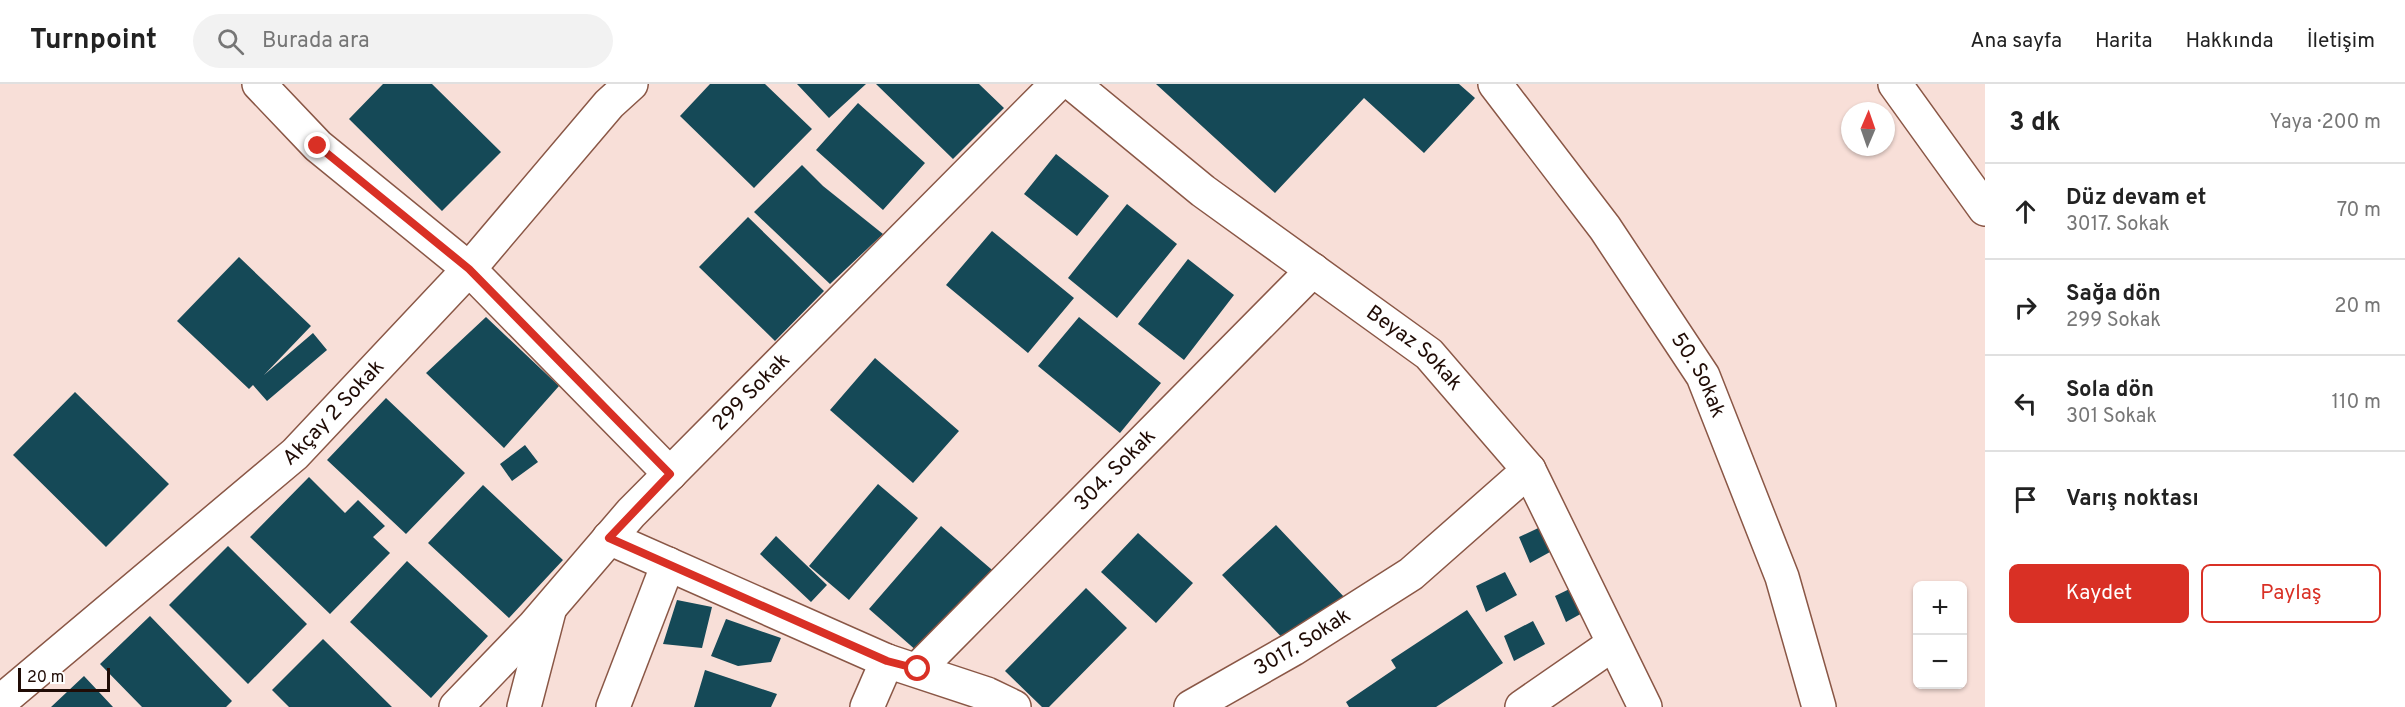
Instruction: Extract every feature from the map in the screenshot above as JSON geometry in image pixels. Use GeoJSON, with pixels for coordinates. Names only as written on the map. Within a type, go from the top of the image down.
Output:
{"type":"FeatureCollection","features":[{"type":"Feature","properties":{"kind":"street"},"geometry":{"type":"LineString","coordinates":[[259,84],[318,146],[469,269],[670,474]]}},
{"type":"Feature","properties":{"kind":"street","name":"Akçay 2 Sokak"},"geometry":{"type":"LineString","coordinates":[[0,702],[295,454],[469,269],[609,104],[631,84]]}},
{"type":"Feature","properties":{"kind":"street","name":"299 Sokak"},"geometry":{"type":"LineString","coordinates":[[456,707],[670,474],[1057,84]]}},
{"type":"Feature","properties":{"kind":"street","name":"Beyaz Sokak"},"geometry":{"type":"LineString","coordinates":[[1073,84],[1203,191],[1429,354],[1529,470],[1645,707]]}},
{"type":"Feature","properties":{"kind":"street","name":"50. Sokak"},"geometry":{"type":"LineString","coordinates":[[1495,84],[1605,228],[1703,376],[1782,577],[1819,707]]}},
{"type":"Feature","properties":{"kind":"street"},"geometry":{"type":"LineString","coordinates":[[1895,84],[1985,208]]}},
{"type":"Feature","properties":{"kind":"street","name":"304. Sokak"},"geometry":{"type":"LineString","coordinates":[[903,665],[1313,270]]}},
{"type":"Feature","properties":{"kind":"street","name":"3017. Sokak"},"geometry":{"type":"LineString","coordinates":[[1191,707],[1293,649],[1411,574],[1529,470]]}},
{"type":"Feature","properties":{"kind":"street"},"geometry":{"type":"LineString","coordinates":[[609,538],[903,665],[987,694],[1014,707]]}},
{"type":"Feature","properties":{"kind":"street"},"geometry":{"type":"LineString","coordinates":[[614,707],[668,564]]}},
{"type":"Feature","properties":{"kind":"street"},"geometry":{"type":"LineString","coordinates":[[524,707],[551,606]]}},
{"type":"Feature","properties":{"kind":"street"},"geometry":{"type":"LineString","coordinates":[[1522,707],[1613,644]]}},
{"type":"Feature","properties":{"kind":"street"},"geometry":{"type":"LineString","coordinates":[[867,707],[903,665]]}},
{"type":"Feature","properties":{"kind":"building"},"geometry":{"type":"Polygon","coordinates":[[[383,84],[432,84],[501,152],[442,211],[349,119],[383,84]]]}},
{"type":"Feature","properties":{"kind":"building"},"geometry":{"type":"Polygon","coordinates":[[[710,84],[765,84],[812,129],[754,188],[680,116],[710,84]]]}},
{"type":"Feature","properties":{"kind":"building"},"geometry":{"type":"Polygon","coordinates":[[[797,84],[866,84],[829,118],[797,84]]]}},
{"type":"Feature","properties":{"kind":"building"},"geometry":{"type":"Polygon","coordinates":[[[876,84],[979,84],[1004,108],[953,159],[876,84]]]}},
{"type":"Feature","properties":{"kind":"building"},"geometry":{"type":"Polygon","coordinates":[[[1156,84],[1459,84],[1475,98],[1424,153],[1364,98],[1275,193],[1156,84]]]}},
{"type":"Feature","properties":{"kind":"building"},"geometry":{"type":"Polygon","coordinates":[[[858,103],[925,163],[883,210],[816,150],[858,103]]]}},
{"type":"Feature","properties":{"kind":"building"},"geometry":{"type":"Polygon","coordinates":[[[1056,154],[1109,196],[1077,236],[1024,194],[1056,154]]]}},
{"type":"Feature","properties":{"kind":"building"},"geometry":{"type":"Polygon","coordinates":[[[802,165],[823,186],[883,234],[830,284],[754,212],[802,165]]]}},
{"type":"Feature","properties":{"kind":"building"},"geometry":{"type":"Polygon","coordinates":[[[1127,204],[1177,244],[1117,318],[1068,278],[1127,204]]]}},
{"type":"Feature","properties":{"kind":"building"},"geometry":{"type":"Polygon","coordinates":[[[748,217],[824,291],[775,341],[699,267],[748,217]]]}},
{"type":"Feature","properties":{"kind":"building"},"geometry":{"type":"Polygon","coordinates":[[[992,231],[1074,298],[1028,353],[946,285],[992,231]]]}},
{"type":"Feature","properties":{"kind":"building"},"geometry":{"type":"Polygon","coordinates":[[[239,257],[311,326],[264,375],[313,333],[327,350],[267,401],[253,385],[249,389],[177,321],[239,257]]]}},
{"type":"Feature","properties":{"kind":"building"},"geometry":{"type":"Polygon","coordinates":[[[1188,259],[1234,295],[1184,360],[1138,324],[1188,259]]]}},
{"type":"Feature","properties":{"kind":"building"},"geometry":{"type":"Polygon","coordinates":[[[486,317],[559,386],[504,448],[426,373],[486,317]]]}},
{"type":"Feature","properties":{"kind":"building"},"geometry":{"type":"Polygon","coordinates":[[[1079,317],[1161,383],[1120,433],[1038,366],[1079,317]]]}},
{"type":"Feature","properties":{"kind":"building"},"geometry":{"type":"Polygon","coordinates":[[[875,358],[959,431],[913,483],[830,410],[875,358]]]}},
{"type":"Feature","properties":{"kind":"building"},"geometry":{"type":"Polygon","coordinates":[[[75,392],[169,484],[106,547],[13,455],[75,392]]]}},
{"type":"Feature","properties":{"kind":"building"},"geometry":{"type":"Polygon","coordinates":[[[386,398],[465,473],[406,534],[327,460],[386,398]]]}},
{"type":"Feature","properties":{"kind":"building"},"geometry":{"type":"Polygon","coordinates":[[[525,445],[538,462],[512,481],[500,464],[525,445]]]}},
{"type":"Feature","properties":{"kind":"building"},"geometry":{"type":"Polygon","coordinates":[[[309,477],[345,513],[358,500],[385,526],[373,537],[390,553],[330,614],[250,537],[309,477]]]}},
{"type":"Feature","properties":{"kind":"building"},"geometry":{"type":"Polygon","coordinates":[[[878,484],[918,518],[849,600],[809,566],[878,484]]]}},
{"type":"Feature","properties":{"kind":"building"},"geometry":{"type":"Polygon","coordinates":[[[483,485],[563,560],[509,618],[428,543],[483,485]]]}},
{"type":"Feature","properties":{"kind":"building"},"geometry":{"type":"Polygon","coordinates":[[[1549,523],[1561,546],[1530,563],[1519,537],[1549,523]]]}},
{"type":"Feature","properties":{"kind":"building"},"geometry":{"type":"Polygon","coordinates":[[[1276,525],[1346,599],[1293,649],[1222,575],[1276,525]]]}},
{"type":"Feature","properties":{"kind":"building"},"geometry":{"type":"Polygon","coordinates":[[[941,526],[998,575],[926,659],[869,609],[941,526]]]}},
{"type":"Feature","properties":{"kind":"building"},"geometry":{"type":"Polygon","coordinates":[[[1138,533],[1193,583],[1156,623],[1101,572],[1138,533]]]}},
{"type":"Feature","properties":{"kind":"building"},"geometry":{"type":"Polygon","coordinates":[[[776,536],[827,585],[811,602],[760,554],[776,536]]]}},
{"type":"Feature","properties":{"kind":"building"},"geometry":{"type":"Polygon","coordinates":[[[228,546],[307,624],[248,684],[169,605],[228,546]]]}},
{"type":"Feature","properties":{"kind":"building"},"geometry":{"type":"Polygon","coordinates":[[[407,561],[488,636],[431,698],[350,622],[407,561]]]}},
{"type":"Feature","properties":{"kind":"building"},"geometry":{"type":"Polygon","coordinates":[[[1505,572],[1517,595],[1486,612],[1476,586],[1505,572]]]}},
{"type":"Feature","properties":{"kind":"building"},"geometry":{"type":"Polygon","coordinates":[[[1584,582],[1597,605],[1566,622],[1555,596],[1584,582]]]}},
{"type":"Feature","properties":{"kind":"building"},"geometry":{"type":"Polygon","coordinates":[[[1086,588],[1127,628],[1049,707],[1042,707],[1005,671],[1086,588]]]}},
{"type":"Feature","properties":{"kind":"building"},"geometry":{"type":"Polygon","coordinates":[[[677,600],[712,607],[702,648],[663,644],[677,600]]]}},
{"type":"Feature","properties":{"kind":"building"},"geometry":{"type":"Polygon","coordinates":[[[1467,610],[1503,663],[1436,707],[1349,707],[1346,702],[1396,668],[1391,660],[1467,610]]]}},
{"type":"Feature","properties":{"kind":"building"},"geometry":{"type":"Polygon","coordinates":[[[150,616],[232,701],[226,707],[142,707],[100,664],[150,616]]]}},
{"type":"Feature","properties":{"kind":"building"},"geometry":{"type":"Polygon","coordinates":[[[726,619],[781,638],[771,662],[738,666],[711,656],[726,619]]]}},
{"type":"Feature","properties":{"kind":"building"},"geometry":{"type":"Polygon","coordinates":[[[1533,621],[1545,644],[1514,661],[1504,636],[1533,621]]]}},
{"type":"Feature","properties":{"kind":"building"},"geometry":{"type":"Polygon","coordinates":[[[323,639],[392,707],[289,707],[272,690],[323,639]]]}},
{"type":"Feature","properties":{"kind":"building"},"geometry":{"type":"Polygon","coordinates":[[[705,670],[777,694],[771,707],[694,707],[705,670]]]}},
{"type":"Feature","properties":{"kind":"building"},"geometry":{"type":"Polygon","coordinates":[[[84,676],[113,707],[51,707],[84,676]]]}},
{"type":"Feature","properties":{"kind":"route"},"geometry":{"type":"LineString","coordinates":[[318,146],[469,269],[670,474],[609,538],[887,661],[918,669]]}}]}
